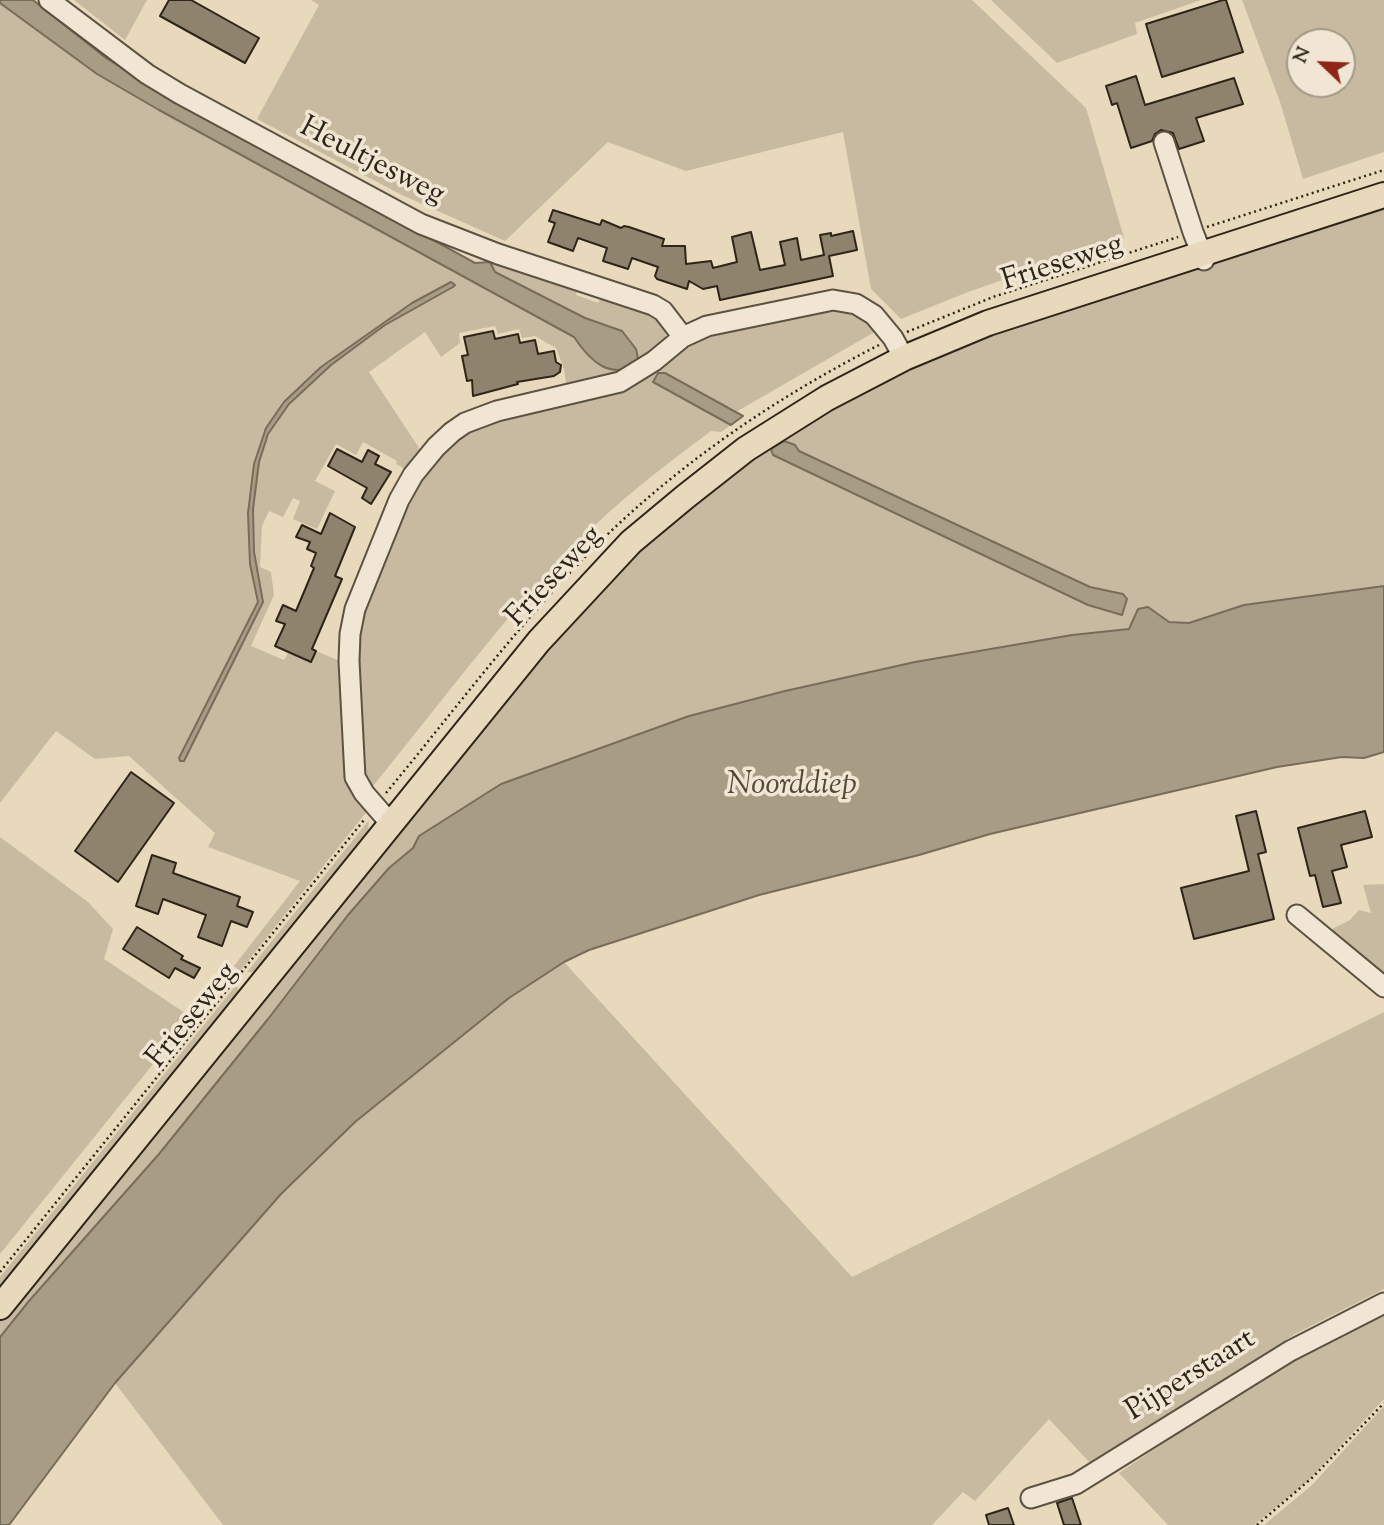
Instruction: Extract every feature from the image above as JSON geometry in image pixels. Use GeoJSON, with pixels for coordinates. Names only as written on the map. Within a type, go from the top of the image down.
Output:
{"type":"FeatureCollection","features":[{"type":"Feature","properties":{"kind":"main road","name":"Frieseweg"},"geometry":{"type":"LineString","coordinates":[[0,1307],[383,815],[631,542],[685,497],[746,449],[827,398],[898,348],[988,323],[1200,248],[1384,195]]}},
{"type":"Feature","properties":{"kind":"street","name":"Heultjesweg"},"geometry":{"type":"LineString","coordinates":[[49,0],[158,81],[384,206],[459,240],[653,305],[663,311],[683,337]]}},
{"type":"Feature","properties":{"kind":"street"},"geometry":{"type":"LineString","coordinates":[[1164,142],[1200,248]]}},
{"type":"Feature","properties":{"kind":"street"},"geometry":{"type":"LineString","coordinates":[[383,815],[364,793],[355,777],[350,634],[360,592],[399,500],[413,475],[436,447],[465,423],[497,411],[620,382],[654,361],[683,337],[707,326],[833,300],[844,301],[874,315],[898,348]]}},
{"type":"Feature","properties":{"kind":"street"},"geometry":{"type":"LineString","coordinates":[[1297,915],[1384,987]]}},
{"type":"Feature","properties":{"kind":"street","name":"Pijperstaart"},"geometry":{"type":"LineString","coordinates":[[1031,1498],[1076,1484],[1290,1351],[1384,1303]]}},
{"type":"Feature","properties":{"kind":"path","name":"Frieseweg"},"geometry":{"type":"LineString","coordinates":[[0,1272],[383,815],[535,612],[580,562],[688,464],[777,401],[822,374],[898,348],[993,297],[1200,248],[1384,170]]}},
{"type":"Feature","properties":{"kind":"path"},"geometry":{"type":"LineString","coordinates":[[1258,1525],[1313,1477],[1384,1403]]}},
{"type":"Feature","properties":{"kind":"shaded area"},"geometry":{"type":"Polygon","coordinates":[[[74,0],[147,0],[125,40],[74,0]]]}},
{"type":"Feature","properties":{"kind":"shaded area"},"geometry":{"type":"Polygon","coordinates":[[[311,0],[972,0],[1086,108],[1124,238],[968,292],[901,319],[871,289],[843,132],[686,171],[608,142],[505,241],[402,195],[257,119],[319,5],[311,0]]]}},
{"type":"Feature","properties":{"kind":"shaded area"},"geometry":{"type":"Polygon","coordinates":[[[991,0],[1201,0],[1135,23],[1137,34],[1057,63],[991,0]]]}},
{"type":"Feature","properties":{"kind":"shaded area"},"geometry":{"type":"Polygon","coordinates":[[[1242,0],[1384,0],[1384,152],[1303,179],[1280,102],[1242,0]]]}},
{"type":"Feature","properties":{"kind":"shaded area"},"geometry":{"type":"Polygon","coordinates":[[[0,3],[97,74],[574,337],[593,361],[629,369],[567,390],[564,369],[556,348],[535,336],[522,338],[519,329],[498,334],[495,326],[459,333],[460,343],[441,357],[425,332],[369,372],[421,451],[409,471],[363,442],[356,455],[336,444],[315,481],[335,491],[317,529],[293,519],[300,501],[293,498],[283,517],[269,511],[262,526],[260,567],[271,572],[274,595],[251,646],[284,660],[288,653],[311,662],[316,651],[340,661],[339,667],[347,676],[368,810],[240,971],[234,966],[300,881],[208,847],[215,833],[129,756],[95,759],[56,731],[0,803],[0,3]],[[453,282],[412,303],[321,367],[284,402],[266,428],[254,464],[250,564],[258,602],[180,761],[184,761],[263,602],[254,552],[253,509],[259,462],[268,434],[289,404],[331,365],[385,325],[453,287],[453,282]]]}},
{"type":"Feature","properties":{"kind":"shaded area"},"geometry":{"type":"Polygon","coordinates":[[[1384,198],[1384,586],[1244,605],[1189,623],[1169,622],[1138,609],[1129,629],[990,649],[887,669],[739,703],[591,750],[486,799],[419,836],[413,848],[389,868],[348,915],[159,1154],[0,1337],[0,1316],[505,694],[626,559],[748,457],[919,359],[1384,198]],[[795,445],[773,455],[1088,605],[1122,615],[1126,603],[1123,594],[1090,587],[798,451],[795,445]]]}},
{"type":"Feature","properties":{"kind":"shaded area"},"geometry":{"type":"Polygon","coordinates":[[[494,256],[578,286],[576,295],[598,303],[602,293],[648,310],[665,326],[666,335],[661,347],[639,363],[615,328],[585,318],[494,272],[490,262],[494,256]]]}},
{"type":"Feature","properties":{"kind":"shaded area"},"geometry":{"type":"Polygon","coordinates":[[[841,308],[864,315],[878,330],[736,412],[666,373],[653,383],[731,425],[721,432],[711,431],[666,465],[609,512],[565,555],[480,652],[373,786],[364,774],[358,651],[362,620],[372,584],[392,536],[416,489],[444,447],[464,431],[717,333],[841,308]]]}},
{"type":"Feature","properties":{"kind":"shaded area"},"geometry":{"type":"Polygon","coordinates":[[[369,820],[368,834],[259,973],[247,972],[369,820]]]}},
{"type":"Feature","properties":{"kind":"shaded area"},"geometry":{"type":"Polygon","coordinates":[[[0,837],[88,902],[113,929],[104,959],[191,1017],[0,1254],[0,837]]]}},
{"type":"Feature","properties":{"kind":"shaded area"},"geometry":{"type":"Polygon","coordinates":[[[1384,884],[1384,980],[1326,932],[1350,920],[1359,910],[1371,913],[1363,885],[1384,884]]]}},
{"type":"Feature","properties":{"kind":"shaded area"},"geometry":{"type":"Polygon","coordinates":[[[564,962],[852,1277],[1384,1012],[1384,1289],[1295,1334],[1092,1465],[1049,1419],[975,1501],[963,1492],[932,1525],[223,1525],[115,1383],[281,1194],[355,1122],[509,998],[564,962]]]}},
{"type":"Feature","properties":{"kind":"shaded area"},"geometry":{"type":"Polygon","coordinates":[[[237,984],[240,997],[0,1293],[0,1277],[237,984]]]}},
{"type":"Feature","properties":{"kind":"shaded area"},"geometry":{"type":"Polygon","coordinates":[[[1384,1315],[1384,1399],[1308,1481],[1254,1525],[1168,1525],[1119,1473],[1281,1368],[1384,1315]]]}},
{"type":"Feature","properties":{"kind":"shaded area"},"geometry":{"type":"Polygon","coordinates":[[[1384,1406],[1384,1525],[1264,1525],[1312,1485],[1384,1406]]]}},
{"type":"Feature","properties":{"kind":"water"},"geometry":{"type":"Polygon","coordinates":[[[0,0],[33,0],[106,58],[132,74],[475,263],[490,262],[495,272],[585,318],[622,331],[636,349],[639,363],[619,370],[602,366],[587,354],[574,337],[97,74],[0,3],[0,0]]]}},
{"type":"Feature","properties":{"kind":"water"},"geometry":{"type":"Polygon","coordinates":[[[451,282],[455,285],[453,287],[385,325],[331,365],[289,404],[268,434],[259,462],[253,509],[254,552],[263,602],[184,761],[180,761],[179,758],[258,602],[250,564],[248,513],[254,464],[266,428],[284,402],[321,367],[412,303],[451,282]]]}},
{"type":"Feature","properties":{"kind":"water"},"geometry":{"type":"Polygon","coordinates":[[[658,373],[665,373],[743,416],[731,425],[653,382],[658,373]]]}},
{"type":"Feature","properties":{"kind":"water"},"geometry":{"type":"Polygon","coordinates":[[[784,441],[795,445],[799,451],[1090,587],[1123,594],[1127,599],[1122,615],[1088,605],[773,455],[771,449],[784,441]]]}},
{"type":"Feature","properties":{"kind":"water","name":"Noorddiep"},"geometry":{"type":"Polygon","coordinates":[[[1384,586],[1384,752],[1364,758],[1342,757],[1277,767],[990,834],[919,855],[759,895],[589,950],[564,962],[509,998],[355,1122],[281,1194],[115,1383],[9,1525],[0,1525],[0,1337],[159,1154],[348,915],[389,868],[413,848],[419,836],[501,784],[689,716],[785,691],[915,662],[1072,635],[1129,629],[1138,609],[1148,607],[1169,622],[1189,623],[1244,605],[1384,586]]]}},
{"type":"Feature","properties":{"kind":"building"},"geometry":{"type":"Polygon","coordinates":[[[169,0],[191,0],[259,38],[245,63],[160,16],[169,0]]]}},
{"type":"Feature","properties":{"kind":"building"},"geometry":{"type":"Polygon","coordinates":[[[1226,0],[1243,52],[1162,77],[1146,24],[1226,0]]]}},
{"type":"Feature","properties":{"kind":"building"},"geometry":{"type":"Polygon","coordinates":[[[1136,76],[1145,105],[1234,78],[1243,104],[1196,118],[1204,141],[1179,149],[1173,133],[1161,130],[1155,134],[1152,141],[1131,148],[1117,103],[1112,105],[1106,86],[1136,76]]]}},
{"type":"Feature","properties":{"kind":"building"},"geometry":{"type":"Polygon","coordinates":[[[553,210],[600,225],[602,220],[621,228],[629,227],[664,239],[662,246],[685,246],[686,264],[711,261],[713,268],[737,262],[732,237],[751,232],[760,270],[785,265],[780,242],[797,238],[801,260],[824,255],[820,235],[831,233],[831,236],[853,231],[857,250],[829,256],[833,276],[720,300],[717,286],[703,289],[689,281],[687,289],[657,279],[655,276],[658,267],[632,258],[628,269],[603,261],[607,248],[578,238],[573,251],[548,242],[555,223],[549,221],[553,210]]]}},
{"type":"Feature","properties":{"kind":"building"},"geometry":{"type":"Polygon","coordinates":[[[493,331],[495,339],[518,334],[520,343],[535,340],[538,354],[554,351],[556,362],[561,365],[560,372],[554,376],[517,382],[518,384],[473,396],[472,380],[467,381],[462,356],[468,355],[464,337],[493,331]]]}},
{"type":"Feature","properties":{"kind":"building"},"geometry":{"type":"Polygon","coordinates":[[[337,449],[362,462],[368,450],[379,456],[375,464],[391,472],[371,504],[362,498],[367,488],[328,466],[337,449]]]}},
{"type":"Feature","properties":{"kind":"building"},"geometry":{"type":"Polygon","coordinates":[[[330,513],[355,527],[335,576],[342,579],[312,649],[316,651],[311,662],[275,646],[285,624],[276,621],[283,605],[296,611],[314,568],[311,566],[316,553],[307,549],[310,542],[296,537],[302,525],[321,534],[330,513]]]}},
{"type":"Feature","properties":{"kind":"building"},"geometry":{"type":"Polygon","coordinates":[[[131,772],[174,803],[118,882],[75,851],[131,772]]]}},
{"type":"Feature","properties":{"kind":"building"},"geometry":{"type":"Polygon","coordinates":[[[1256,811],[1266,852],[1258,854],[1274,919],[1194,939],[1181,888],[1249,871],[1236,816],[1256,811]]]}},
{"type":"Feature","properties":{"kind":"building"},"geometry":{"type":"Polygon","coordinates":[[[1365,811],[1372,837],[1341,845],[1347,867],[1332,871],[1341,903],[1323,907],[1315,875],[1310,876],[1298,828],[1365,811]]]}},
{"type":"Feature","properties":{"kind":"building"},"geometry":{"type":"Polygon","coordinates":[[[152,855],[176,863],[173,873],[240,897],[237,906],[253,912],[247,927],[231,921],[222,946],[198,937],[206,915],[163,899],[158,914],[136,906],[152,855]]]}},
{"type":"Feature","properties":{"kind":"building"},"geometry":{"type":"Polygon","coordinates":[[[137,927],[183,956],[181,959],[200,968],[194,978],[175,968],[169,978],[123,949],[137,927]]]}},
{"type":"Feature","properties":{"kind":"building"},"geometry":{"type":"Polygon","coordinates":[[[1072,1498],[1081,1525],[1064,1525],[1057,1503],[1072,1498]]]}},
{"type":"Feature","properties":{"kind":"building"},"geometry":{"type":"Polygon","coordinates":[[[1008,1508],[1014,1525],[989,1525],[986,1515],[1008,1508]]]}}]}
